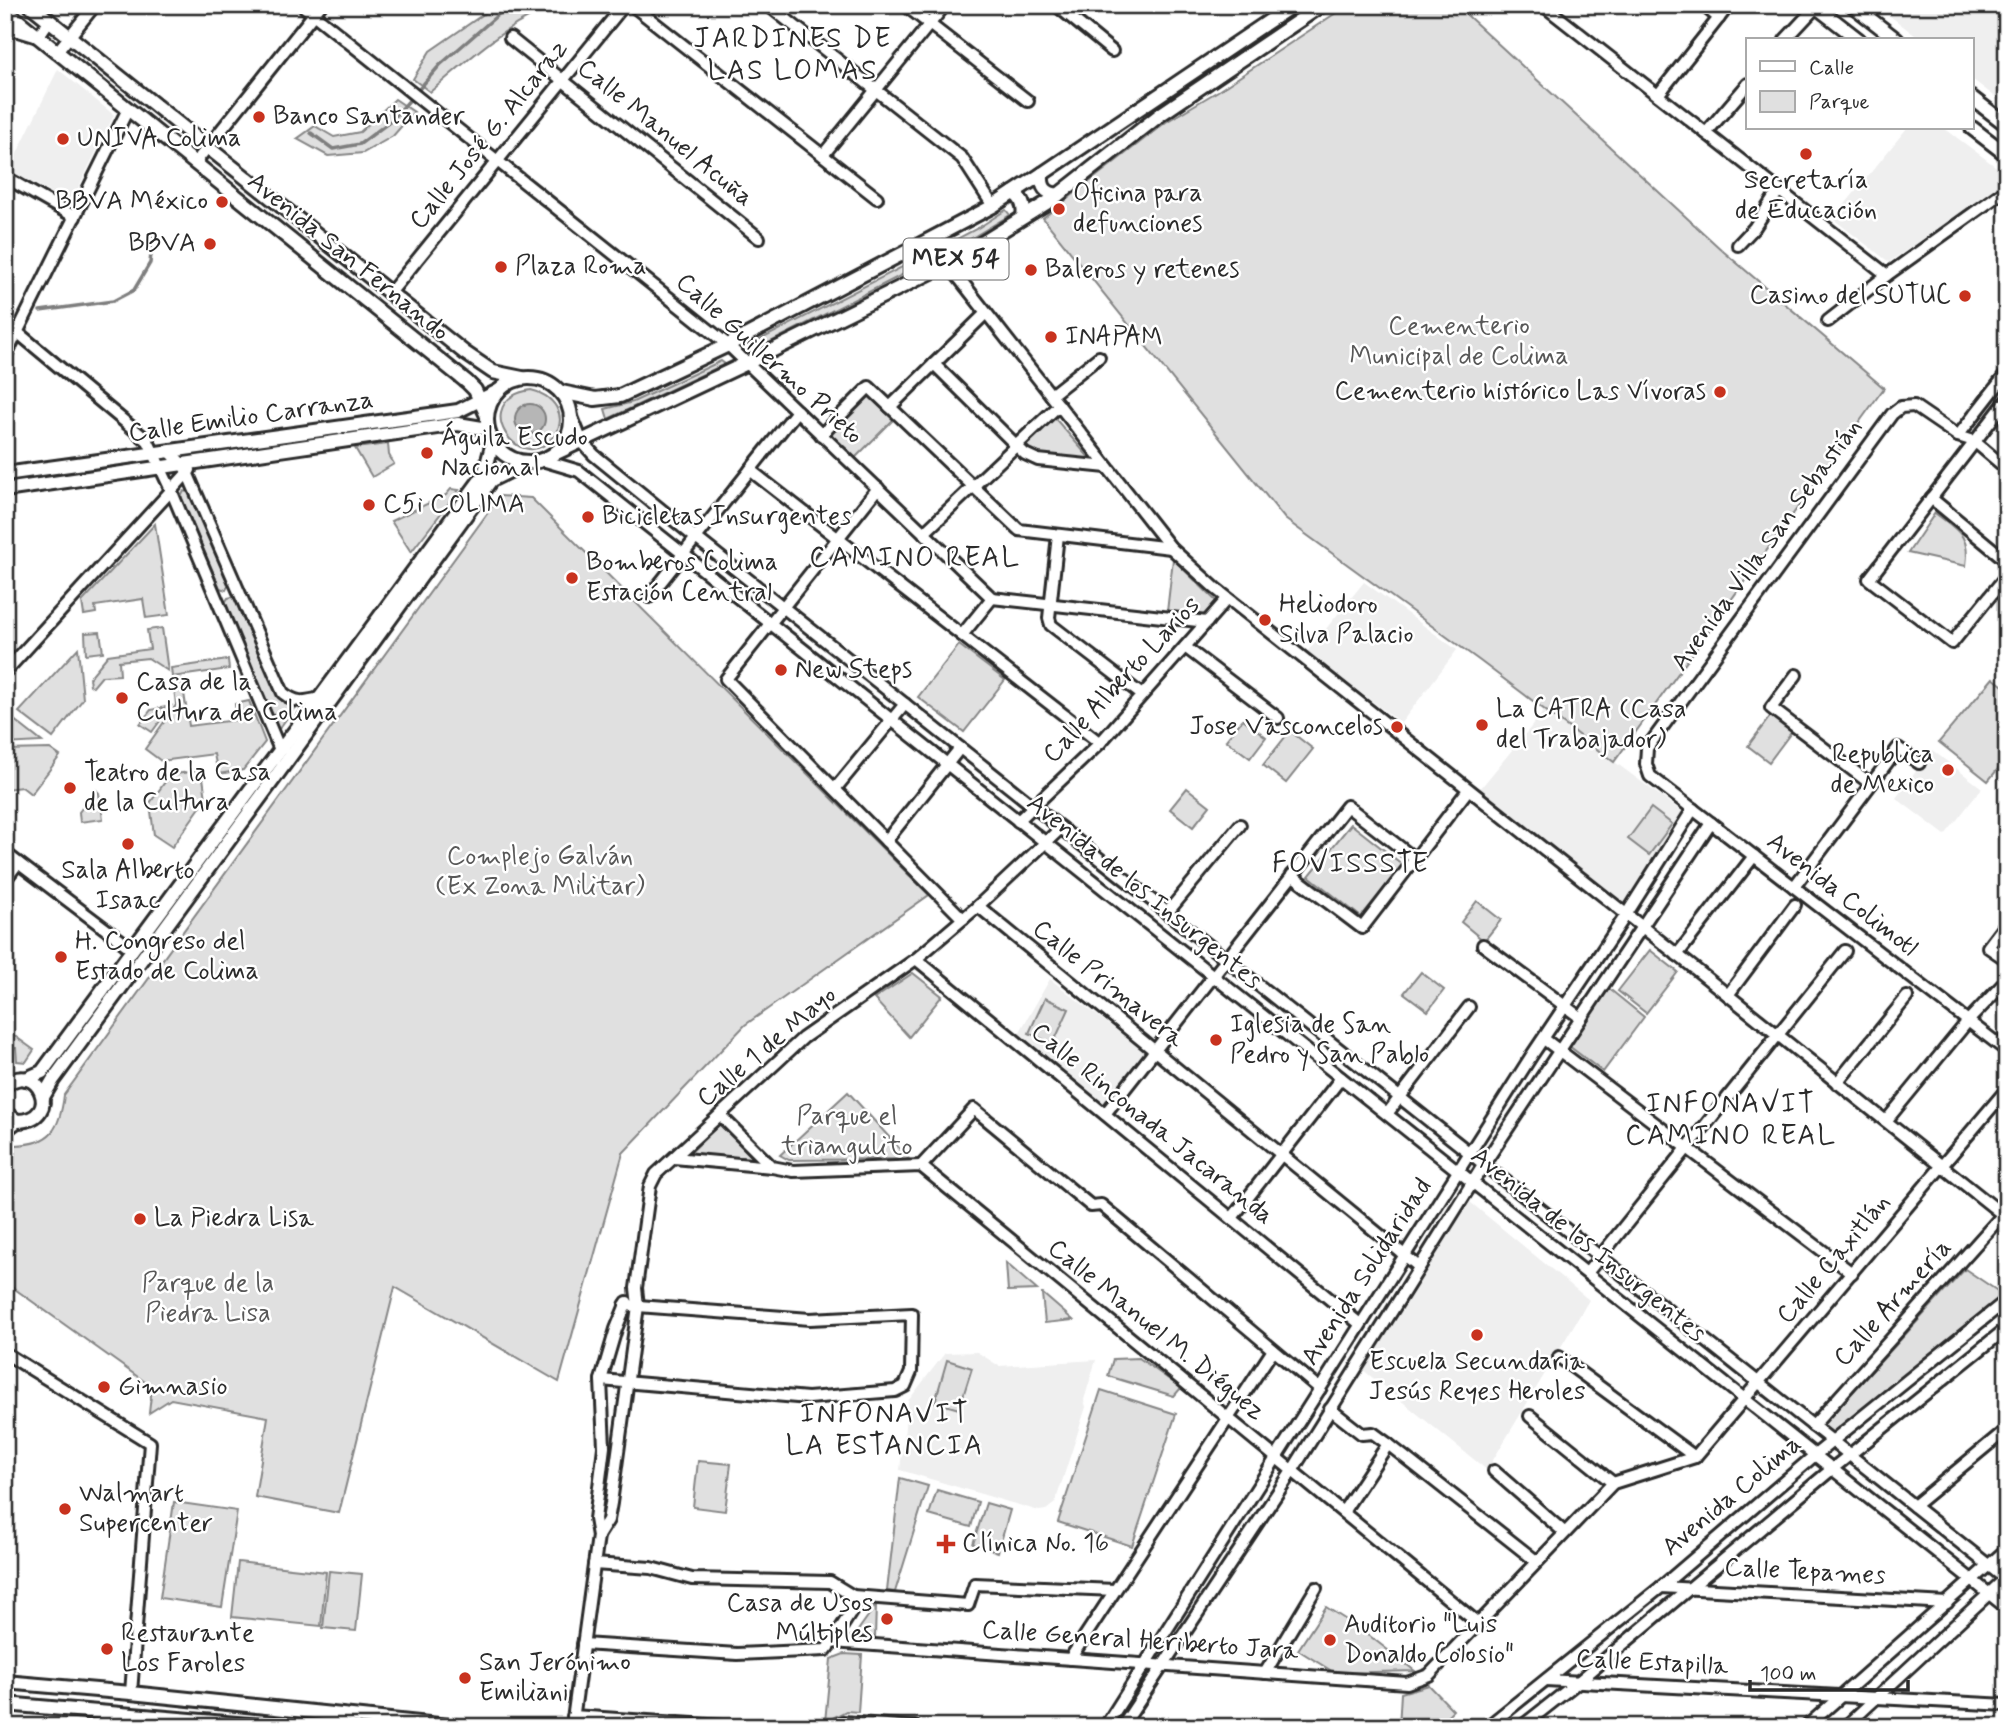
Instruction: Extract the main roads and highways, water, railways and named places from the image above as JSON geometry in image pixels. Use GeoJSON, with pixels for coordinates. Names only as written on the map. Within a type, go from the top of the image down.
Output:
{"type":"FeatureCollection","features":[{"type":"Feature","properties":{"kind":"main road","name":"Avenida San Fernando"},"geometry":{"type":"LineString","coordinates":[[30,5],[482,365],[493,372],[522,378]]}},
{"type":"Feature","properties":{"kind":"main road","name":"MEX 54"},"geometry":{"type":"LineString","coordinates":[[561,392],[595,399],[620,396],[728,345],[993,206],[1293,5]]}},
{"type":"Feature","properties":{"kind":"main road","name":"MEX 54"},"geometry":{"type":"LineString","coordinates":[[554,454],[948,264],[1058,195],[1161,114],[1322,5]]}},
{"type":"Feature","properties":{"kind":"main road"},"geometry":{"type":"LineString","coordinates":[[1852,5],[1894,38]]}},
{"type":"Feature","properties":{"kind":"main road"},"geometry":{"type":"LineString","coordinates":[[1815,6],[1856,38]]}},
{"type":"Feature","properties":{"kind":"main road","name":"Avenida San Fernando"},"geometry":{"type":"LineString","coordinates":[[5,10],[467,382],[475,390],[487,423]]}},
{"type":"Feature","properties":{"kind":"main road"},"geometry":{"type":"LineString","coordinates":[[1974,100],[2007,125]]}},
{"type":"Feature","properties":{"kind":"main road"},"geometry":{"type":"LineString","coordinates":[[1974,130],[2007,155]]}},
{"type":"Feature","properties":{"kind":"main road"},"geometry":{"type":"LineString","coordinates":[[1041,174],[1044,190],[1058,195]]}},
{"type":"Feature","properties":{"kind":"main road"},"geometry":{"type":"LineString","coordinates":[[1013,193],[1018,195],[1023,203],[1023,217]]}},
{"type":"Feature","properties":{"kind":"main road"},"geometry":{"type":"LineString","coordinates":[[320,264],[332,247]]}},
{"type":"Feature","properties":{"kind":"main road"},"geometry":{"type":"LineString","coordinates":[[43,1097],[491,480],[528,462],[542,460],[554,454],[564,444],[572,417],[568,404],[561,392],[550,383],[536,378],[522,378],[498,391],[491,402],[487,423],[493,442],[502,453],[528,462]]}},
{"type":"Feature","properties":{"kind":"main road","name":"Calle Emilio Carranza"},"geometry":{"type":"LineString","coordinates":[[5,474],[458,411],[498,391]]}},
{"type":"Feature","properties":{"kind":"main road","name":"Calle Emilio Carranza"},"geometry":{"type":"LineString","coordinates":[[5,490],[161,468],[189,467],[457,424],[487,423]]}},
{"type":"Feature","properties":{"kind":"main road"},"geometry":{"type":"LineString","coordinates":[[5,1086],[14,1080],[26,1079],[42,1072],[484,475],[493,442]]}},
{"type":"Feature","properties":{"kind":"main road"},"geometry":{"type":"LineString","coordinates":[[5,1130],[17,1121],[36,1115],[43,1104],[43,1097],[37,1085],[26,1079]]}},
{"type":"Feature","properties":{"kind":"main road"},"geometry":{"type":"LineString","coordinates":[[5,1113],[17,1121]]}},
{"type":"Feature","properties":{"kind":"main road"},"geometry":{"type":"LineString","coordinates":[[5,1682],[458,1727]]}},
{"type":"Feature","properties":{"kind":"main road"},"geometry":{"type":"LineString","coordinates":[[5,1704],[273,1727]]}},
{"type":"Feature","properties":{"kind":"waterway"},"geometry":{"type":"LineString","coordinates":[[311,133],[333,149],[360,144],[392,120],[440,65],[501,12],[523,5]]}},
{"type":"Feature","properties":{"kind":"waterway"},"geometry":{"type":"LineString","coordinates":[[40,311],[113,301],[134,290],[150,263],[153,236]]}},
{"type":"Feature","properties":{"kind":"place","name":"Banco Santander"},"geometry":{"type":"Point","coordinates":[259,117]}},
{"type":"Feature","properties":{"kind":"place","name":"UNIVA Colima"},"geometry":{"type":"Point","coordinates":[63,139]}},
{"type":"Feature","properties":{"kind":"place","name":"Secretaría de Educación"},"geometry":{"type":"Point","coordinates":[1806,154]}},
{"type":"Feature","properties":{"kind":"place","name":"BBVA México"},"geometry":{"type":"Point","coordinates":[222,202]}},
{"type":"Feature","properties":{"kind":"place","name":"Oficina para defunciones"},"geometry":{"type":"Point","coordinates":[1059,209]}},
{"type":"Feature","properties":{"kind":"place","name":"BBVA"},"geometry":{"type":"Point","coordinates":[210,244]}},
{"type":"Feature","properties":{"kind":"place","name":"Plaza Roma"},"geometry":{"type":"Point","coordinates":[501,267]}},
{"type":"Feature","properties":{"kind":"place","name":"Baleros y retenes"},"geometry":{"type":"Point","coordinates":[1031,270]}},
{"type":"Feature","properties":{"kind":"place","name":"Casino del SUTUC"},"geometry":{"type":"Point","coordinates":[1965,296]}},
{"type":"Feature","properties":{"kind":"place","name":"INAPAM"},"geometry":{"type":"Point","coordinates":[1051,337]}},
{"type":"Feature","properties":{"kind":"place","name":"Cementerio histórico Las Vívoras"},"geometry":{"type":"Point","coordinates":[1720,392]}},
{"type":"Feature","properties":{"kind":"place","name":"Águila Escudo Nacional"},"geometry":{"type":"Point","coordinates":[427,453]}},
{"type":"Feature","properties":{"kind":"place","name":"C5i COLIMA"},"geometry":{"type":"Point","coordinates":[369,505]}},
{"type":"Feature","properties":{"kind":"place","name":"Bicicletas Insurgentes"},"geometry":{"type":"Point","coordinates":[588,517]}},
{"type":"Feature","properties":{"kind":"place","name":"Bomberos Colima Estación Central"},"geometry":{"type":"Point","coordinates":[572,578]}},
{"type":"Feature","properties":{"kind":"place","name":"Heliodoro Silva Palacio"},"geometry":{"type":"Point","coordinates":[1265,620]}},
{"type":"Feature","properties":{"kind":"place","name":"New Steps"},"geometry":{"type":"Point","coordinates":[781,670]}},
{"type":"Feature","properties":{"kind":"place","name":"Casa de la Cultura de Colima"},"geometry":{"type":"Point","coordinates":[122,698]}},
{"type":"Feature","properties":{"kind":"place","name":"La CATRA (Casa del Trabajador)"},"geometry":{"type":"Point","coordinates":[1482,725]}},
{"type":"Feature","properties":{"kind":"place","name":"Jose Vasconcelos"},"geometry":{"type":"Point","coordinates":[1397,727]}},
{"type":"Feature","properties":{"kind":"place","name":"Republica de Mexico"},"geometry":{"type":"Point","coordinates":[1948,770]}},
{"type":"Feature","properties":{"kind":"place","name":"Teatro de la Casa de la Cultura"},"geometry":{"type":"Point","coordinates":[70,788]}},
{"type":"Feature","properties":{"kind":"place","name":"Sala Alberto Isaac"},"geometry":{"type":"Point","coordinates":[128,844]}},
{"type":"Feature","properties":{"kind":"place","name":"H. Congreso del Estado de Colima"},"geometry":{"type":"Point","coordinates":[61,957]}},
{"type":"Feature","properties":{"kind":"place","name":"Iglesia de San Pedro y San Pablo"},"geometry":{"type":"Point","coordinates":[1216,1040]}},
{"type":"Feature","properties":{"kind":"place","name":"La Piedra Lisa"},"geometry":{"type":"Point","coordinates":[140,1219]}},
{"type":"Feature","properties":{"kind":"place","name":"Escuela Secundaria Jesús Reyes Heroles"},"geometry":{"type":"Point","coordinates":[1477,1335]}},
{"type":"Feature","properties":{"kind":"place","name":"Gimnasio"},"geometry":{"type":"Point","coordinates":[104,1387]}},
{"type":"Feature","properties":{"kind":"place","name":"Walmart Supercenter"},"geometry":{"type":"Point","coordinates":[65,1509]}},
{"type":"Feature","properties":{"kind":"place","name":"Clínica No. 16"},"geometry":{"type":"Point","coordinates":[946,1544]}},
{"type":"Feature","properties":{"kind":"place","name":"Casa de Usos Múltiples"},"geometry":{"type":"Point","coordinates":[887,1619]}},
{"type":"Feature","properties":{"kind":"place","name":"Auditorio \"Luis Donaldo Colosio\""},"geometry":{"type":"Point","coordinates":[1330,1640]}},
{"type":"Feature","properties":{"kind":"place","name":"Restaurante Los Faroles"},"geometry":{"type":"Point","coordinates":[107,1649]}},
{"type":"Feature","properties":{"kind":"place","name":"San Jerónimo Emiliani"},"geometry":{"type":"Point","coordinates":[465,1678]}},
{"type":"Feature","properties":{"kind":"district","name":"JARDINES DE LAS LOMAS"},"geometry":{"type":"Point","coordinates":[793,55]}},
{"type":"Feature","properties":{"kind":"district","name":"CAMINO REAL"},"geometry":{"type":"Point","coordinates":[915,558]}},
{"type":"Feature","properties":{"kind":"district","name":"FOVISSSTE"},"geometry":{"type":"Point","coordinates":[1351,864]}},
{"type":"Feature","properties":{"kind":"district","name":"INFONAVIT CAMINO REAL"},"geometry":{"type":"Point","coordinates":[1731,1120]}},
{"type":"Feature","properties":{"kind":"district","name":"INFONAVIT LA ESTANCIA"},"geometry":{"type":"Point","coordinates":[885,1430]}},
{"type":"Feature","properties":{"kind":"park label","name":"Cementerio Municipal de Colima"},"geometry":{"type":"Point","coordinates":[1459,342]}},
{"type":"Feature","properties":{"kind":"park label","name":"Complejo Galván (Ex Zona Militar)"},"geometry":{"type":"Point","coordinates":[540,872]}},
{"type":"Feature","properties":{"kind":"park label","name":"Parque el triangulito"},"geometry":{"type":"Point","coordinates":[847,1132]}},
{"type":"Feature","properties":{"kind":"park label","name":"Parque de la Piedra Lisa"},"geometry":{"type":"Point","coordinates":[208,1299]}}]}
